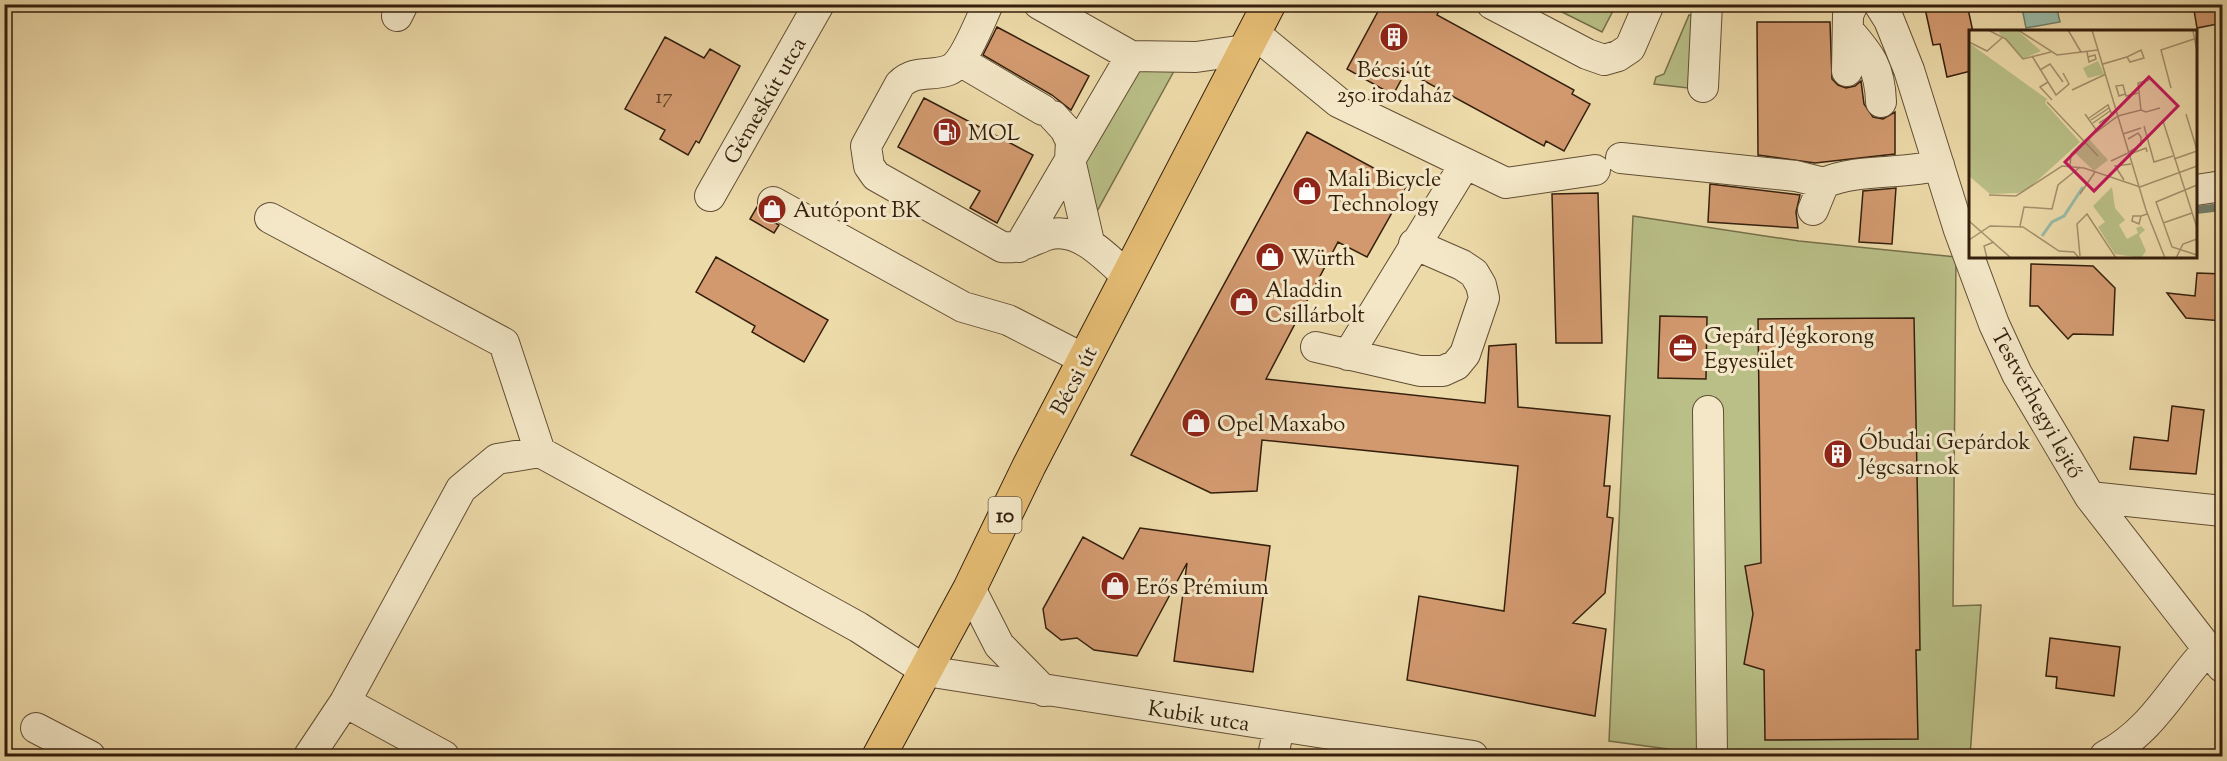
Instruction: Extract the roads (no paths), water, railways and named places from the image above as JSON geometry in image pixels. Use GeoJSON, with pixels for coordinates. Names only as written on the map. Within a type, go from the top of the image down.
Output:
{"type":"FeatureCollection","features":[{"type":"Feature","properties":{"kind":"main road","name":"Bécsi út"},"geometry":{"type":"LineString","coordinates":[[879,756],[970,588],[1255,21]]}},
{"type":"Feature","properties":{"kind":"street","name":"Gémeskút utca"},"geometry":{"type":"LineString","coordinates":[[710,196],[819,4]]}},
{"type":"Feature","properties":{"kind":"street"},"geometry":{"type":"LineString","coordinates":[[988,4],[960,61],[949,70],[908,76],[900,84],[866,146],[869,166],[876,176],[1002,246],[1019,247],[1056,233],[1089,242],[1128,277]]}},
{"type":"Feature","properties":{"kind":"street"},"geometry":{"type":"LineString","coordinates":[[1039,4],[1131,56],[1196,57],[1255,21],[1338,102],[1506,183],[1608,164],[1796,176],[1824,183],[1839,177],[1893,173],[1940,165]]}},
{"type":"Feature","properties":{"kind":"street"},"geometry":{"type":"LineString","coordinates":[[1492,4],[1587,54],[1604,60],[1618,56],[1630,48],[1648,4]]}},
{"type":"Feature","properties":{"kind":"street"},"geometry":{"type":"LineString","coordinates":[[1703,87],[1707,4]]}},
{"type":"Feature","properties":{"kind":"street","name":"Testvérhegyi lejtő"},"geometry":{"type":"LineString","coordinates":[[1878,4],[1889,20],[1910,70],[1940,165],[1965,229]]}},
{"type":"Feature","properties":{"kind":"street"},"geometry":{"type":"LineString","coordinates":[[1847,71],[1850,17]]}},
{"type":"Feature","properties":{"kind":"street"},"geometry":{"type":"LineString","coordinates":[[1850,17],[1880,80],[1881,102]]}},
{"type":"Feature","properties":{"kind":"street"},"geometry":{"type":"LineString","coordinates":[[1019,247],[1131,56]]}},
{"type":"Feature","properties":{"kind":"street"},"geometry":{"type":"LineString","coordinates":[[960,61],[1048,113],[1065,129],[1071,141],[1070,160],[1089,242]]}},
{"type":"Feature","properties":{"kind":"street"},"geometry":{"type":"LineString","coordinates":[[1348,355],[1465,164]]}},
{"type":"Feature","properties":{"kind":"street"},"geometry":{"type":"LineString","coordinates":[[1813,210],[1824,183]]}},
{"type":"Feature","properties":{"kind":"street"},"geometry":{"type":"LineString","coordinates":[[2197,190],[2223,186]]}},
{"type":"Feature","properties":{"kind":"street"},"geometry":{"type":"LineString","coordinates":[[773,202],[963,307],[1008,320],[1084,359]]}},
{"type":"Feature","properties":{"kind":"street"},"geometry":{"type":"LineString","coordinates":[[270,218],[504,344],[540,452]]}},
{"type":"Feature","properties":{"kind":"street"},"geometry":{"type":"LineString","coordinates":[[1316,348],[1420,371],[1443,371],[1456,365],[1465,354],[1484,298],[1481,285],[1474,273],[1462,265],[1414,244]]}},
{"type":"Feature","properties":{"kind":"street","name":"Testvérhegyi lejtő"},"geometry":{"type":"LineString","coordinates":[[1974,258],[1994,324],[2017,374],[2090,497],[2215,658]]}},
{"type":"Feature","properties":{"kind":"street"},"geometry":{"type":"LineString","coordinates":[[1708,411],[1712,756]]}},
{"type":"Feature","properties":{"kind":"street"},"geometry":{"type":"LineString","coordinates":[[309,756],[345,702],[461,489],[497,459],[540,452],[858,627],[926,671]]}},
{"type":"Feature","properties":{"kind":"street"},"geometry":{"type":"LineString","coordinates":[[2090,497],[2223,511]]}},
{"type":"Feature","properties":{"kind":"street"},"geometry":{"type":"LineString","coordinates":[[970,588],[999,645],[1044,691]]}},
{"type":"Feature","properties":{"kind":"street"},"geometry":{"type":"LineString","coordinates":[[2105,756],[2147,726],[2186,673],[2215,658]]}},
{"type":"Feature","properties":{"kind":"street","name":"Kubik utca"},"geometry":{"type":"LineString","coordinates":[[926,671],[1279,727],[1398,751],[1473,756]]}},
{"type":"Feature","properties":{"kind":"street"},"geometry":{"type":"LineString","coordinates":[[345,702],[444,756]]}},
{"type":"Feature","properties":{"kind":"street"},"geometry":{"type":"LineString","coordinates":[[1273,756],[1279,727]]}},
{"type":"Feature","properties":{"kind":"street"},"geometry":{"type":"LineString","coordinates":[[36,728],[90,756]]}},
{"type":"Feature","properties":{"kind":"waterway"},"geometry":{"type":"LineString","coordinates":[[2197,210],[2222,207]]}},
{"type":"Feature","properties":{"kind":"place","name":"Bécsi út 250 irodaház"},"geometry":{"type":"Point","coordinates":[1394,37]}},
{"type":"Feature","properties":{"kind":"place","name":"MOL"},"geometry":{"type":"Point","coordinates":[947,132]}},
{"type":"Feature","properties":{"kind":"place","name":"Mali Bicycle Technology"},"geometry":{"type":"Point","coordinates":[1307,191]}},
{"type":"Feature","properties":{"kind":"place","name":"Autópont BK"},"geometry":{"type":"Point","coordinates":[772,209]}},
{"type":"Feature","properties":{"kind":"place","name":"Würth"},"geometry":{"type":"Point","coordinates":[1270,257]}},
{"type":"Feature","properties":{"kind":"place","name":"Aladdin Csillárbolt"},"geometry":{"type":"Point","coordinates":[1244,302]}},
{"type":"Feature","properties":{"kind":"place","name":"Gepárd Jégkorong Egyesület"},"geometry":{"type":"Point","coordinates":[1683,348]}},
{"type":"Feature","properties":{"kind":"place","name":"Opel Maxabo"},"geometry":{"type":"Point","coordinates":[1196,423]}},
{"type":"Feature","properties":{"kind":"place","name":"Óbudai Gepárdok Jégcsarnok"},"geometry":{"type":"Point","coordinates":[1838,454]}},
{"type":"Feature","properties":{"kind":"place","name":"Erős Prémium"},"geometry":{"type":"Point","coordinates":[1115,586]}}]}
